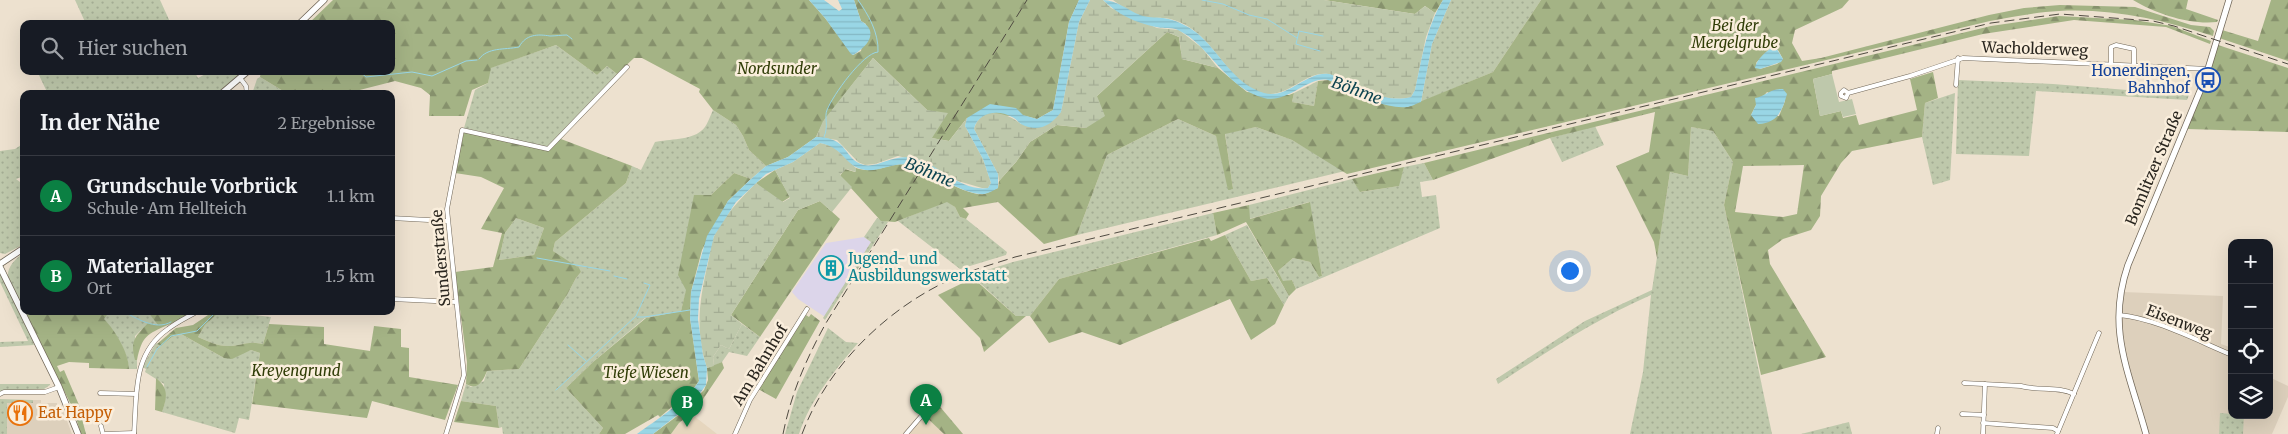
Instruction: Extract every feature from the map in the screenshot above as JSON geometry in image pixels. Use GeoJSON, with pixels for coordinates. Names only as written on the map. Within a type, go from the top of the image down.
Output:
{"type":"FeatureCollection","features":[{"type":"Feature","properties":{"kind":"street"},"geometry":{"type":"LineString","coordinates":[[303,20],[324,0]]}},
{"type":"Feature","properties":{"kind":"street","name":"Bomlitzer Straße"},"geometry":{"type":"LineString","coordinates":[[2146,434],[2123,355],[2118,317],[2120,290],[2128,265],[2209,69],[2229,0]]}},
{"type":"Feature","properties":{"kind":"street"},"geometry":{"type":"LineString","coordinates":[[2111,64],[2111,47],[2116,46],[2134,49],[2134,64]]}},
{"type":"Feature","properties":{"kind":"street"},"geometry":{"type":"LineString","coordinates":[[1848,93],[1910,76],[1958,58],[1956,85]]}},
{"type":"Feature","properties":{"kind":"street","name":"Wacholderweg"},"geometry":{"type":"LineString","coordinates":[[1958,58],[2134,64],[2209,69]]}},
{"type":"Feature","properties":{"kind":"street","name":"Sunderstraße"},"geometry":{"type":"LineString","coordinates":[[446,434],[464,375],[447,221],[447,200],[462,130],[548,149],[627,66]]}},
{"type":"Feature","properties":{"kind":"street"},"geometry":{"type":"LineString","coordinates":[[226,90],[243,75]]}},
{"type":"Feature","properties":{"kind":"street"},"geometry":{"type":"LineString","coordinates":[[240,78],[246,90]]}},
{"type":"Feature","properties":{"kind":"street"},"geometry":{"type":"LineString","coordinates":[[395,218],[447,221]]}},
{"type":"Feature","properties":{"kind":"street"},"geometry":{"type":"LineString","coordinates":[[20,251],[0,265],[20,306]]}},
{"type":"Feature","properties":{"kind":"street"},"geometry":{"type":"LineString","coordinates":[[395,299],[456,302]]}},
{"type":"Feature","properties":{"kind":"street","name":"Am Bahnhof"},"geometry":{"type":"LineString","coordinates":[[735,434],[750,400],[807,309]]}},
{"type":"Feature","properties":{"kind":"street"},"geometry":{"type":"LineString","coordinates":[[24,315],[59,387],[78,434]]}},
{"type":"Feature","properties":{"kind":"street"},"geometry":{"type":"LineString","coordinates":[[100,426],[104,434],[134,433],[139,370],[149,348],[168,329],[191,315]]}},
{"type":"Feature","properties":{"kind":"street","name":"Eisenweg"},"geometry":{"type":"LineString","coordinates":[[2118,317],[2131,316],[2228,353]]}},
{"type":"Feature","properties":{"kind":"street"},"geometry":{"type":"LineString","coordinates":[[1983,423],[2053,428],[2058,432],[2099,333]]}},
{"type":"Feature","properties":{"kind":"street"},"geometry":{"type":"LineString","coordinates":[[1964,383],[2067,391],[2074,394]]}},
{"type":"Feature","properties":{"kind":"street"},"geometry":{"type":"LineString","coordinates":[[1983,434],[1985,384]]}},
{"type":"Feature","properties":{"kind":"street"},"geometry":{"type":"LineString","coordinates":[[0,394],[4,392],[49,391],[59,387]]}},
{"type":"Feature","properties":{"kind":"street"},"geometry":{"type":"LineString","coordinates":[[100,393],[136,394]]}},
{"type":"Feature","properties":{"kind":"street"},"geometry":{"type":"LineString","coordinates":[[906,434],[931,405]]}},
{"type":"Feature","properties":{"kind":"street"},"geometry":{"type":"LineString","coordinates":[[1962,414],[1984,416]]}},
{"type":"Feature","properties":{"kind":"street"},"geometry":{"type":"LineString","coordinates":[[1937,434],[1938,428]]}},
{"type":"Feature","properties":{"kind":"shaded area"},"geometry":{"type":"Polygon","coordinates":[[[864,237],[871,242],[825,317],[798,299],[792,292],[826,243],[864,237]]]}},
{"type":"Feature","properties":{"kind":"shaded area"},"geometry":{"type":"Polygon","coordinates":[[[2123,292],[2223,296],[2221,344],[2228,347],[2228,419],[2273,419],[2273,379],[2288,386],[2288,397],[2272,434],[2149,434],[2125,354],[2121,323],[2123,292]]]}},
{"type":"Feature","properties":{"kind":"shaded area"},"geometry":{"type":"Polygon","coordinates":[[[33,400],[41,400],[41,403],[57,403],[57,407],[61,405],[72,434],[7,434],[7,403],[33,403],[33,400]]]}},
{"type":"Feature","properties":{"kind":"shaded area"},"geometry":{"type":"Polygon","coordinates":[[[695,411],[694,416],[717,434],[671,434],[679,423],[695,411]]]}},
{"type":"Feature","properties":{"kind":"shaded area"},"geometry":{"type":"Polygon","coordinates":[[[925,416],[944,434],[909,434],[925,416]]]}},
{"type":"Feature","properties":{"kind":"green space"},"geometry":{"type":"Polygon","coordinates":[[[75,0],[160,0],[169,20],[84,20],[75,0]]]}},
{"type":"Feature","properties":{"kind":"green space","name":"Nordsunder"},"geometry":{"type":"Polygon","coordinates":[[[333,0],[809,0],[853,55],[861,51],[866,24],[861,21],[854,0],[1079,0],[1069,22],[1053,110],[1037,119],[1022,115],[967,118],[949,141],[931,138],[927,110],[873,58],[824,121],[816,137],[788,157],[766,166],[749,150],[736,125],[713,110],[699,92],[700,89],[642,58],[634,58],[617,74],[607,66],[597,75],[556,45],[491,68],[488,83],[472,90],[464,116],[429,116],[430,95],[421,88],[395,81],[360,90],[281,90],[260,77],[260,75],[395,75],[395,20],[312,20],[333,0]]]}},
{"type":"Feature","properties":{"kind":"green space"},"geometry":{"type":"Polygon","coordinates":[[[1090,0],[1103,0],[1111,8],[1157,28],[1179,30],[1202,48],[1218,68],[1182,59],[1179,37],[1167,32],[1097,96],[1105,116],[1086,128],[1057,125],[1030,142],[999,181],[998,174],[974,129],[977,121],[982,116],[994,113],[1008,116],[1021,124],[1061,112],[1079,22],[1090,0]]]}},
{"type":"Feature","properties":{"kind":"green space"},"geometry":{"type":"Polygon","coordinates":[[[1113,0],[1324,0],[1415,14],[1425,6],[1435,13],[1426,37],[1415,90],[1411,97],[1394,98],[1377,95],[1328,74],[1313,76],[1284,91],[1268,94],[1247,86],[1237,78],[1205,40],[1189,27],[1171,19],[1142,17],[1113,0]]]}},
{"type":"Feature","properties":{"kind":"green space"},"geometry":{"type":"Polygon","coordinates":[[[1324,0],[1443,0],[1435,13],[1425,6],[1415,14],[1324,0]]]}},
{"type":"Feature","properties":{"kind":"green space"},"geometry":{"type":"Polygon","coordinates":[[[1451,0],[1541,0],[1493,72],[1421,102],[1432,44],[1451,0]]]}},
{"type":"Feature","properties":{"kind":"green space","name":"Bei der Mergelgrube"},"geometry":{"type":"Polygon","coordinates":[[[1541,0],[1849,0],[1842,8],[1795,30],[1792,43],[1802,61],[1821,58],[1989,15],[2024,8],[2060,5],[2135,7],[2191,25],[2210,27],[2214,31],[2213,36],[2156,20],[2117,13],[2098,11],[2042,12],[1990,21],[1347,174],[1292,140],[1256,127],[1225,134],[1233,189],[1228,190],[1216,136],[1178,119],[1107,155],[1077,235],[1044,244],[998,202],[963,208],[969,214],[966,219],[960,217],[955,207],[947,202],[895,222],[881,221],[840,176],[845,169],[855,172],[856,168],[871,170],[902,164],[917,168],[967,191],[976,194],[987,193],[998,188],[999,181],[1030,142],[1057,125],[1086,128],[1097,96],[1167,32],[1179,37],[1182,59],[1218,68],[1247,92],[1289,95],[1294,93],[1292,102],[1314,106],[1318,81],[1329,80],[1371,101],[1407,107],[1493,72],[1541,0]],[[1769,49],[1756,63],[1760,69],[1777,64],[1783,59],[1778,50],[1769,49]]]}},
{"type":"Feature","properties":{"kind":"green space"},"geometry":{"type":"Polygon","coordinates":[[[2133,0],[2188,0],[2186,9],[2218,20],[2217,22],[2196,22],[2185,20],[2152,10],[2133,0]]]}},
{"type":"Feature","properties":{"kind":"green space"},"geometry":{"type":"Polygon","coordinates":[[[2271,0],[2288,0],[2288,61],[2219,38],[2222,30],[2258,41],[2271,0]]]}},
{"type":"Feature","properties":{"kind":"green space"},"geometry":{"type":"Polygon","coordinates":[[[2059,16],[2134,20],[2172,26],[2211,41],[2210,44],[2166,27],[2074,20],[1983,34],[1832,71],[1832,74],[1813,79],[1820,116],[1841,111],[1843,118],[1856,115],[1859,125],[1917,110],[1910,79],[1933,72],[1938,98],[1925,103],[1922,137],[1852,151],[1841,163],[1821,196],[1820,216],[1811,230],[1783,239],[1768,250],[1770,264],[1826,357],[1761,375],[1724,205],[1733,162],[1713,131],[1691,127],[1688,176],[1670,172],[1657,258],[1654,242],[1616,166],[1649,152],[1655,112],[1550,138],[1433,180],[1424,163],[1991,26],[2059,16]],[[1767,92],[1756,105],[1751,115],[1779,116],[1785,101],[1767,92]],[[1804,165],[1743,166],[1735,212],[1783,217],[1797,214],[1804,165]]]}},
{"type":"Feature","properties":{"kind":"green space"},"geometry":{"type":"Polygon","coordinates":[[[556,45],[597,75],[607,66],[617,74],[547,147],[464,128],[475,90],[488,83],[490,68],[556,45]]]}},
{"type":"Feature","properties":{"kind":"green space"},"geometry":{"type":"Polygon","coordinates":[[[2218,45],[2288,68],[2288,132],[2187,129],[2218,45]]]}},
{"type":"Feature","properties":{"kind":"green space"},"geometry":{"type":"Polygon","coordinates":[[[873,58],[927,110],[948,113],[932,138],[949,141],[967,118],[965,126],[983,159],[991,183],[988,188],[958,181],[923,162],[898,156],[875,164],[865,165],[858,162],[837,140],[816,137],[823,121],[873,58]]]}},
{"type":"Feature","properties":{"kind":"green space"},"geometry":{"type":"Polygon","coordinates":[[[1832,74],[1839,102],[1852,99],[1856,114],[1843,117],[1841,111],[1820,116],[1813,79],[1832,74]]]}},
{"type":"Feature","properties":{"kind":"green space"},"geometry":{"type":"Polygon","coordinates":[[[39,75],[196,75],[198,78],[204,75],[241,75],[222,90],[46,90],[39,75]]]}},
{"type":"Feature","properties":{"kind":"green space"},"geometry":{"type":"Polygon","coordinates":[[[260,77],[281,90],[253,90],[257,79],[260,77]]]}},
{"type":"Feature","properties":{"kind":"green space"},"geometry":{"type":"Polygon","coordinates":[[[1958,80],[2053,84],[2189,95],[2187,100],[2036,91],[2029,156],[1956,154],[1958,80]]]}},
{"type":"Feature","properties":{"kind":"green space"},"geometry":{"type":"Polygon","coordinates":[[[1318,81],[1314,106],[1292,102],[1294,93],[1318,81]]]}},
{"type":"Feature","properties":{"kind":"green space"},"geometry":{"type":"Polygon","coordinates":[[[1955,93],[1950,180],[1933,185],[1922,137],[1925,103],[1955,93]]]}},
{"type":"Feature","properties":{"kind":"green space"},"geometry":{"type":"Polygon","coordinates":[[[713,110],[736,125],[749,150],[766,166],[751,179],[734,173],[711,195],[681,311],[645,318],[593,362],[566,388],[603,428],[599,434],[503,434],[502,427],[499,428],[496,406],[461,401],[466,384],[471,387],[484,381],[487,371],[519,369],[581,272],[553,251],[555,242],[626,183],[632,166],[641,170],[655,142],[686,138],[697,134],[705,127],[713,110]]]}},
{"type":"Feature","properties":{"kind":"green space"},"geometry":{"type":"Polygon","coordinates":[[[1178,119],[1216,136],[1233,189],[1225,133],[1256,127],[1292,140],[1345,171],[1077,235],[1107,155],[1178,119]]]}},
{"type":"Feature","properties":{"kind":"green space"},"geometry":{"type":"Polygon","coordinates":[[[1595,126],[1604,145],[1562,162],[1550,138],[1595,126]]]}},
{"type":"Feature","properties":{"kind":"green space"},"geometry":{"type":"Polygon","coordinates":[[[1691,127],[1713,131],[1733,162],[1724,205],[1772,434],[1630,434],[1643,372],[1651,295],[1592,325],[1498,384],[1496,379],[1585,321],[1652,290],[1670,172],[1688,176],[1691,127]]]}},
{"type":"Feature","properties":{"kind":"green space"},"geometry":{"type":"Polygon","coordinates":[[[464,132],[548,151],[561,139],[632,166],[626,183],[555,242],[553,251],[579,268],[581,272],[519,369],[487,371],[477,386],[466,384],[467,362],[455,272],[493,267],[502,233],[481,229],[504,188],[481,177],[455,173],[464,132]],[[516,218],[505,233],[499,260],[534,255],[544,228],[516,218]]]}},
{"type":"Feature","properties":{"kind":"green space"},"geometry":{"type":"Polygon","coordinates":[[[820,143],[833,146],[856,168],[856,172],[846,169],[840,175],[852,187],[832,212],[820,201],[798,210],[731,315],[742,324],[729,349],[721,345],[713,357],[714,366],[707,368],[701,341],[700,316],[702,290],[715,234],[734,207],[756,183],[783,202],[790,198],[775,170],[793,162],[820,143]]]}},
{"type":"Feature","properties":{"kind":"green space"},"geometry":{"type":"Polygon","coordinates":[[[20,146],[20,178],[16,179],[20,182],[20,246],[5,254],[0,253],[0,151],[15,149],[20,146]]]}},
{"type":"Feature","properties":{"kind":"green space"},"geometry":{"type":"Polygon","coordinates":[[[1424,163],[1433,180],[1420,182],[1422,197],[1436,195],[1440,228],[1296,289],[1292,280],[1283,282],[1278,271],[1293,258],[1310,262],[1319,277],[1322,276],[1309,202],[1249,219],[1249,205],[1352,179],[1361,192],[1398,186],[1404,167],[1424,163]]]}},
{"type":"Feature","properties":{"kind":"green space"},"geometry":{"type":"Polygon","coordinates":[[[1404,167],[1399,186],[1360,192],[1352,179],[1404,167]]]}},
{"type":"Feature","properties":{"kind":"green space"},"geometry":{"type":"Polygon","coordinates":[[[775,170],[790,197],[782,202],[764,191],[756,183],[775,170]]]}},
{"type":"Feature","properties":{"kind":"green space","name":"Tiefe Wiesen"},"geometry":{"type":"Polygon","coordinates":[[[734,173],[751,179],[728,201],[702,250],[691,292],[690,318],[699,381],[694,388],[660,417],[658,415],[625,434],[599,434],[603,428],[566,388],[593,362],[646,318],[681,311],[686,290],[678,275],[694,195],[711,195],[734,173]]]}},
{"type":"Feature","properties":{"kind":"green space"},"geometry":{"type":"Polygon","coordinates":[[[820,201],[840,219],[760,337],[731,315],[798,210],[820,201]]]}},
{"type":"Feature","properties":{"kind":"green space"},"geometry":{"type":"Polygon","coordinates":[[[947,201],[955,207],[960,217],[966,219],[1007,252],[1006,255],[960,269],[898,221],[947,201]]]}},
{"type":"Feature","properties":{"kind":"green space"},"geometry":{"type":"Polygon","coordinates":[[[1310,202],[1322,276],[1319,277],[1310,262],[1293,258],[1278,271],[1283,281],[1292,280],[1296,289],[1289,296],[1246,222],[1217,235],[1213,213],[1249,205],[1250,219],[1310,202]]]}},
{"type":"Feature","properties":{"kind":"green space"},"geometry":{"type":"Polygon","coordinates":[[[1213,213],[1217,235],[1059,279],[1030,316],[1016,316],[971,275],[1013,262],[1213,213]]]}},
{"type":"Feature","properties":{"kind":"green space"},"geometry":{"type":"Polygon","coordinates":[[[516,218],[544,228],[534,255],[499,260],[505,233],[516,218]]]}},
{"type":"Feature","properties":{"kind":"green space"},"geometry":{"type":"Polygon","coordinates":[[[877,218],[888,222],[825,320],[823,318],[871,242],[864,237],[877,218]]]}},
{"type":"Feature","properties":{"kind":"green space"},"geometry":{"type":"Polygon","coordinates":[[[1247,225],[1289,296],[1284,305],[1267,278],[1251,281],[1225,235],[1247,225]]]}},
{"type":"Feature","properties":{"kind":"green space"},"geometry":{"type":"Polygon","coordinates":[[[1225,235],[1251,281],[1267,278],[1284,305],[1275,324],[1251,340],[1230,299],[1120,345],[1082,332],[1049,343],[1030,316],[1059,279],[1209,238],[1211,241],[1225,235]]]}},
{"type":"Feature","properties":{"kind":"green space"},"geometry":{"type":"Polygon","coordinates":[[[20,256],[20,302],[8,277],[8,273],[15,260],[20,256]]]}},
{"type":"Feature","properties":{"kind":"green space"},"geometry":{"type":"Polygon","coordinates":[[[0,272],[34,345],[0,347],[0,342],[28,341],[0,282],[0,272]]]}},
{"type":"Feature","properties":{"kind":"green space"},"geometry":{"type":"Polygon","coordinates":[[[973,278],[1016,316],[1026,316],[984,352],[980,338],[938,295],[973,278]]]}},
{"type":"Feature","properties":{"kind":"green space"},"geometry":{"type":"Polygon","coordinates":[[[811,314],[820,321],[776,399],[758,389],[806,315],[809,317],[811,314]]]}},
{"type":"Feature","properties":{"kind":"green space"},"geometry":{"type":"Polygon","coordinates":[[[27,315],[107,315],[104,319],[121,342],[127,356],[129,369],[89,368],[89,363],[69,362],[57,366],[60,372],[64,370],[82,412],[99,417],[82,419],[86,434],[81,434],[74,411],[27,315]]]}},
{"type":"Feature","properties":{"kind":"green space"},"geometry":{"type":"Polygon","coordinates":[[[106,315],[150,315],[159,325],[141,330],[135,336],[137,369],[129,369],[120,342],[103,319],[106,315]]]}},
{"type":"Feature","properties":{"kind":"green space"},"geometry":{"type":"Polygon","coordinates":[[[150,315],[186,315],[146,337],[137,360],[135,360],[133,343],[135,339],[148,323],[158,325],[150,315]]]}},
{"type":"Feature","properties":{"kind":"green space","name":"Kreyengrund"},"geometry":{"type":"Polygon","coordinates":[[[208,315],[216,315],[205,325],[198,337],[224,346],[249,343],[263,344],[269,324],[324,327],[324,344],[370,351],[374,326],[401,329],[401,347],[409,348],[409,377],[458,385],[445,420],[372,401],[367,418],[252,404],[260,353],[251,350],[232,359],[224,358],[181,334],[172,337],[161,346],[157,344],[176,328],[193,325],[208,315]]]}},
{"type":"Feature","properties":{"kind":"green space"},"geometry":{"type":"Polygon","coordinates":[[[215,315],[271,317],[263,344],[249,343],[224,346],[212,343],[198,337],[205,325],[215,315]]]}},
{"type":"Feature","properties":{"kind":"green space"},"geometry":{"type":"Polygon","coordinates":[[[742,324],[760,337],[747,356],[729,352],[722,362],[714,366],[713,357],[721,345],[729,349],[742,324]]]}},
{"type":"Feature","properties":{"kind":"green space"},"geometry":{"type":"Polygon","coordinates":[[[828,328],[846,342],[858,343],[816,397],[799,434],[785,434],[797,392],[828,328]]]}},
{"type":"Feature","properties":{"kind":"green space"},"geometry":{"type":"Polygon","coordinates":[[[181,334],[224,358],[251,350],[260,353],[249,420],[239,418],[235,433],[162,412],[165,402],[164,384],[145,372],[146,369],[142,367],[156,343],[161,346],[172,337],[181,334]]]}},
{"type":"Feature","properties":{"kind":"green space"},"geometry":{"type":"Polygon","coordinates":[[[722,362],[724,368],[695,411],[679,423],[671,434],[653,434],[680,414],[704,390],[708,380],[707,368],[722,362]]]}},
{"type":"Feature","properties":{"kind":"green space"},"geometry":{"type":"Polygon","coordinates":[[[156,378],[166,393],[162,412],[155,410],[156,378]]]}},
{"type":"Feature","properties":{"kind":"green space"},"geometry":{"type":"Polygon","coordinates":[[[0,384],[50,385],[44,389],[0,391],[0,384]]]}},
{"type":"Feature","properties":{"kind":"green space"},"geometry":{"type":"Polygon","coordinates":[[[0,399],[33,400],[33,403],[7,403],[7,434],[0,434],[0,399]]]}},
{"type":"Feature","properties":{"kind":"green space"},"geometry":{"type":"Polygon","coordinates":[[[461,401],[496,406],[499,428],[454,422],[461,401]]]}},
{"type":"Feature","properties":{"kind":"green space"},"geometry":{"type":"Polygon","coordinates":[[[936,402],[963,434],[944,434],[925,416],[936,402]]]}},
{"type":"Feature","properties":{"kind":"green space"},"geometry":{"type":"Polygon","coordinates":[[[2220,413],[2228,414],[2228,419],[2244,419],[2243,434],[2219,434],[2220,413]]]}},
{"type":"Feature","properties":{"kind":"green space"},"geometry":{"type":"Polygon","coordinates":[[[1849,422],[1852,434],[1801,434],[1849,422]]]}},
{"type":"Feature","properties":{"kind":"water"},"geometry":{"type":"Polygon","coordinates":[[[809,0],[824,0],[839,11],[842,9],[838,0],[854,0],[861,21],[870,30],[871,34],[867,44],[858,52],[853,55],[851,54],[825,18],[809,0]]]}},
{"type":"Feature","properties":{"kind":"water","name":"Böhme"},"geometry":{"type":"Polygon","coordinates":[[[1079,0],[1090,0],[1079,22],[1061,112],[1057,117],[1043,127],[1038,128],[1027,127],[1001,113],[984,116],[976,123],[974,129],[998,174],[998,188],[986,194],[976,194],[918,168],[904,164],[873,170],[861,169],[851,164],[834,148],[820,143],[793,162],[766,174],[736,202],[714,236],[699,299],[698,319],[703,355],[707,368],[706,385],[694,402],[653,434],[637,434],[679,403],[699,381],[690,318],[691,292],[707,236],[728,201],[766,166],[788,157],[816,137],[835,141],[841,145],[852,159],[864,165],[875,165],[892,159],[906,157],[913,158],[931,165],[968,186],[988,188],[991,183],[983,159],[965,126],[967,118],[990,104],[1016,108],[1023,115],[1037,119],[1053,110],[1069,22],[1079,0]]]}},
{"type":"Feature","properties":{"kind":"water","name":"Böhme"},"geometry":{"type":"Polygon","coordinates":[[[1103,0],[1117,3],[1143,16],[1176,21],[1189,28],[1205,41],[1235,75],[1253,89],[1264,93],[1281,93],[1312,77],[1329,74],[1369,92],[1385,97],[1402,98],[1411,97],[1415,90],[1432,21],[1443,0],[1451,0],[1432,44],[1421,102],[1409,107],[1400,107],[1385,105],[1369,99],[1328,80],[1313,82],[1290,94],[1273,99],[1250,93],[1228,76],[1189,37],[1178,30],[1141,23],[1114,10],[1103,0]]]}},
{"type":"Feature","properties":{"kind":"water"},"geometry":{"type":"Polygon","coordinates":[[[1775,46],[1783,59],[1781,62],[1760,69],[1755,68],[1762,56],[1775,46]]]}},
{"type":"Feature","properties":{"kind":"water"},"geometry":{"type":"Polygon","coordinates":[[[1783,89],[1787,94],[1781,111],[1774,119],[1758,124],[1751,115],[1756,105],[1755,98],[1783,89]]]}},
{"type":"Feature","properties":{"kind":"waterway"},"geometry":{"type":"LineString","coordinates":[[824,137],[826,113],[835,95],[857,67],[865,59],[878,52],[875,31],[858,0]]}},
{"type":"Feature","properties":{"kind":"waterway"},"geometry":{"type":"LineString","coordinates":[[1202,0],[1223,4],[1249,15],[1267,19],[1297,38]]}},
{"type":"Feature","properties":{"kind":"waterway"},"geometry":{"type":"LineString","coordinates":[[1320,51],[1296,44],[1299,31],[1323,36]]}},
{"type":"Feature","properties":{"kind":"waterway"},"geometry":{"type":"LineString","coordinates":[[479,59],[487,52],[519,47],[525,40],[533,36],[567,35],[572,39]]}},
{"type":"Feature","properties":{"kind":"waterway"},"geometry":{"type":"LineString","coordinates":[[395,74],[412,72],[432,76],[466,61],[477,60]]}},
{"type":"Feature","properties":{"kind":"waterway"},"geometry":{"type":"LineString","coordinates":[[364,75],[366,77],[384,75]]}},
{"type":"Feature","properties":{"kind":"waterway"},"geometry":{"type":"LineString","coordinates":[[537,258],[610,271]]}},
{"type":"Feature","properties":{"kind":"waterway"},"geometry":{"type":"LineString","coordinates":[[614,276],[627,279]]}},
{"type":"Feature","properties":{"kind":"waterway"},"geometry":{"type":"LineString","coordinates":[[556,390],[636,316],[650,285],[644,283]]}},
{"type":"Feature","properties":{"kind":"waterway"},"geometry":{"type":"LineString","coordinates":[[637,317],[690,310]]}},
{"type":"Feature","properties":{"kind":"waterway"},"geometry":{"type":"LineString","coordinates":[[130,315],[152,324],[159,325],[171,322]]}},
{"type":"Feature","properties":{"kind":"waterway"},"geometry":{"type":"LineString","coordinates":[[147,367],[157,349],[171,336],[197,331],[213,315]]}},
{"type":"Feature","properties":{"kind":"waterway"},"geometry":{"type":"LineString","coordinates":[[568,345],[586,361]]}},
{"type":"Feature","properties":{"kind":"railway"},"geometry":{"type":"LineString","coordinates":[[783,434],[790,405],[800,377],[826,323],[1027,0]]}},
{"type":"Feature","properties":{"kind":"railway"},"geometry":{"type":"LineString","coordinates":[[802,434],[813,408],[828,384],[865,339],[887,319],[935,287],[967,272],[1015,257],[1991,23],[2060,14],[2153,21],[2174,26],[2288,64]]}},
{"type":"Feature","properties":{"kind":"place","name":"Honerdingen, Bahnhof"},"geometry":{"type":"Point","coordinates":[2208,80]}},
{"type":"Feature","properties":{"kind":"place","name":"Jugend- und Ausbildungswerkstatt"},"geometry":{"type":"Point","coordinates":[831,268]}},
{"type":"Feature","properties":{"kind":"place","name":"Eat Happy"},"geometry":{"type":"Point","coordinates":[20,413]}},
{"type":"Feature","properties":{"kind":"place","name":"Grundschule Vorbrück"},"geometry":{"type":"Point","coordinates":[926,425]}},
{"type":"Feature","properties":{"kind":"place","name":"Materiallager"},"geometry":{"type":"Point","coordinates":[687,427]}}]}
